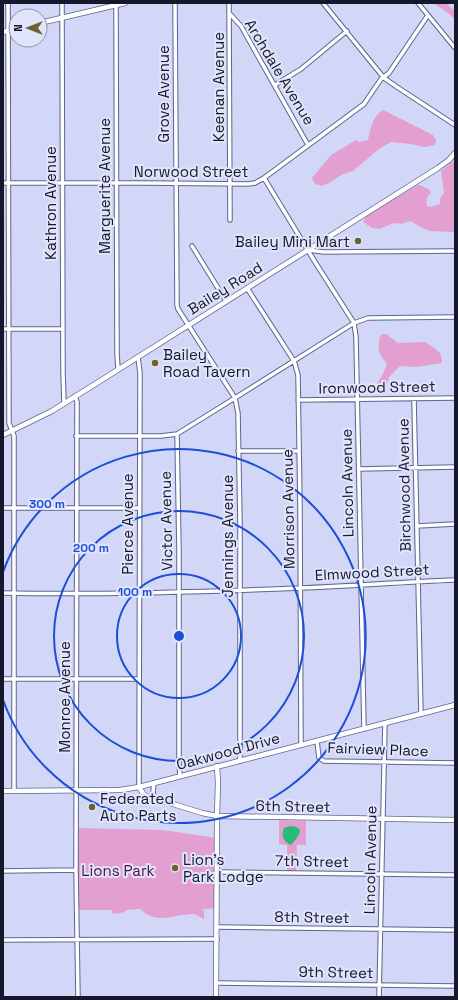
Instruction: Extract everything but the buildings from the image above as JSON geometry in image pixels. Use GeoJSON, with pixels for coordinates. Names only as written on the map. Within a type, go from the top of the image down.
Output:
{"type":"FeatureCollection","features":[{"type":"Feature","properties":{"kind":"street"},"geometry":{"type":"LineString","coordinates":[[8,3],[5,31],[8,183],[9,423],[14,436],[14,791]]}},
{"type":"Feature","properties":{"kind":"street","name":"Kathron Avenue"},"geometry":{"type":"LineString","coordinates":[[62,3],[64,403]]}},
{"type":"Feature","properties":{"kind":"street"},"geometry":{"type":"LineString","coordinates":[[48,21],[125,3]]}},
{"type":"Feature","properties":{"kind":"street","name":"Grove Avenue"},"geometry":{"type":"LineString","coordinates":[[175,3],[176,299],[178,309],[188,325]]}},
{"type":"Feature","properties":{"kind":"street","name":"Keenan Avenue"},"geometry":{"type":"LineString","coordinates":[[229,3],[230,220]]}},
{"type":"Feature","properties":{"kind":"street"},"geometry":{"type":"LineString","coordinates":[[324,3],[384,78],[455,125]]}},
{"type":"Feature","properties":{"kind":"street"},"geometry":{"type":"LineString","coordinates":[[418,3],[455,48]]}},
{"type":"Feature","properties":{"kind":"street","name":"Marguerite Avenue"},"geometry":{"type":"LineString","coordinates":[[116,4],[118,369]]}},
{"type":"Feature","properties":{"kind":"street","name":"Archdale Avenue"},"geometry":{"type":"LineString","coordinates":[[229,14],[241,26],[308,145]]}},
{"type":"Feature","properties":{"kind":"street","name":"Norwood Street"},"geometry":{"type":"LineString","coordinates":[[3,183],[252,184],[259,182],[364,104],[381,79],[389,73],[428,15]]}},
{"type":"Feature","properties":{"kind":"street"},"geometry":{"type":"LineString","coordinates":[[275,85],[302,69],[347,31]]}},
{"type":"Feature","properties":{"kind":"street","name":"Bailey Road"},"geometry":{"type":"LineString","coordinates":[[3,435],[52,411],[436,170],[446,163],[455,153]]}},
{"type":"Feature","properties":{"kind":"street","name":"Lincoln Avenue"},"geometry":{"type":"LineString","coordinates":[[264,178],[354,323],[356,337],[364,729]]}},
{"type":"Feature","properties":{"kind":"street"},"geometry":{"type":"LineString","coordinates":[[192,246],[226,302]]}},
{"type":"Feature","properties":{"kind":"street"},"geometry":{"type":"LineString","coordinates":[[308,250],[324,252],[455,251]]}},
{"type":"Feature","properties":{"kind":"street","name":"Morrison Avenue"},"geometry":{"type":"LineString","coordinates":[[247,288],[294,361],[298,375],[301,745]]}},
{"type":"Feature","properties":{"kind":"street"},"geometry":{"type":"LineString","coordinates":[[76,436],[139,437],[177,434],[354,323],[368,318],[455,317]]}},
{"type":"Feature","properties":{"kind":"street","name":"Jennings Avenue"},"geometry":{"type":"LineString","coordinates":[[188,325],[235,398],[238,413],[240,523],[240,760]]}},
{"type":"Feature","properties":{"kind":"street"},"geometry":{"type":"LineString","coordinates":[[3,329],[63,329]]}},
{"type":"Feature","properties":{"kind":"street","name":"Pierce Avenue"},"geometry":{"type":"LineString","coordinates":[[138,356],[140,373],[139,787]]}},
{"type":"Feature","properties":{"kind":"street","name":"Monroe Avenue"},"geometry":{"type":"LineString","coordinates":[[75,396],[77,402],[76,870],[78,997]]}},
{"type":"Feature","properties":{"kind":"street","name":"Ironwood Street"},"geometry":{"type":"LineString","coordinates":[[298,400],[455,398]]}},
{"type":"Feature","properties":{"kind":"street","name":"Birchwood Avenue"},"geometry":{"type":"LineString","coordinates":[[414,399],[421,714]]}},
{"type":"Feature","properties":{"kind":"street","name":"Victor Avenue"},"geometry":{"type":"LineString","coordinates":[[177,434],[179,499],[180,776]]}},
{"type":"Feature","properties":{"kind":"street"},"geometry":{"type":"LineString","coordinates":[[238,452],[299,452]]}},
{"type":"Feature","properties":{"kind":"street"},"geometry":{"type":"LineString","coordinates":[[359,469],[455,468]]}},
{"type":"Feature","properties":{"kind":"street"},"geometry":{"type":"LineString","coordinates":[[3,508],[139,508]]}},
{"type":"Feature","properties":{"kind":"street"},"geometry":{"type":"LineString","coordinates":[[416,526],[455,524]]}},
{"type":"Feature","properties":{"kind":"street","name":"Elmwood Street"},"geometry":{"type":"LineString","coordinates":[[3,593],[179,592],[300,588],[455,580]]}},
{"type":"Feature","properties":{"kind":"street"},"geometry":{"type":"LineString","coordinates":[[3,679],[139,679]]}},
{"type":"Feature","properties":{"kind":"street","name":"Oakwood Drive"},"geometry":{"type":"LineString","coordinates":[[3,791],[120,790],[139,787],[455,705]]}},
{"type":"Feature","properties":{"kind":"street","name":"Lincoln Avenue"},"geometry":{"type":"LineString","coordinates":[[379,997],[385,723]]}},
{"type":"Feature","properties":{"kind":"street","name":"Fairview Place"},"geometry":{"type":"LineString","coordinates":[[317,740],[319,758],[324,761],[455,763]]}},
{"type":"Feature","properties":{"kind":"street"},"geometry":{"type":"LineString","coordinates":[[216,997],[217,766]]}},
{"type":"Feature","properties":{"kind":"street"},"geometry":{"type":"LineString","coordinates":[[154,783],[154,798]]}},
{"type":"Feature","properties":{"kind":"street","name":"6th Street"},"geometry":{"type":"LineString","coordinates":[[139,787],[144,795],[202,813],[217,816],[455,820]]}},
{"type":"Feature","properties":{"kind":"street"},"geometry":{"type":"LineString","coordinates":[[3,871],[76,870]]}},
{"type":"Feature","properties":{"kind":"street","name":"7th Street"},"geometry":{"type":"LineString","coordinates":[[217,872],[455,875]]}},
{"type":"Feature","properties":{"kind":"street","name":"8th Street"},"geometry":{"type":"LineString","coordinates":[[217,927],[455,930]]}},
{"type":"Feature","properties":{"kind":"street"},"geometry":{"type":"LineString","coordinates":[[3,940],[217,939]]}},
{"type":"Feature","properties":{"kind":"street","name":"9th Street"},"geometry":{"type":"LineString","coordinates":[[217,983],[455,986]]}},
{"type":"Feature","properties":{"kind":"green space"},"geometry":{"type":"Polygon","coordinates":[[[433,3],[446,3],[455,11],[455,19],[444,10],[433,3]]]}},
{"type":"Feature","properties":{"kind":"green space"},"geometry":{"type":"Polygon","coordinates":[[[383,110],[433,135],[436,140],[435,145],[425,147],[391,142],[379,149],[353,171],[341,175],[322,186],[315,184],[312,178],[331,155],[356,140],[360,142],[368,140],[374,119],[383,110]]]}},
{"type":"Feature","properties":{"kind":"green space"},"geometry":{"type":"Polygon","coordinates":[[[455,160],[455,232],[430,231],[410,221],[401,224],[394,223],[379,229],[372,228],[363,222],[368,213],[418,185],[429,189],[431,193],[426,202],[427,206],[430,207],[440,204],[440,198],[444,193],[441,171],[455,160]]]}},
{"type":"Feature","properties":{"kind":"green space"},"geometry":{"type":"Polygon","coordinates":[[[382,334],[386,334],[398,343],[425,342],[440,353],[442,363],[416,367],[400,366],[389,377],[386,387],[379,391],[377,384],[387,364],[379,351],[380,336],[382,334]]]}},
{"type":"Feature","properties":{"kind":"green space"},"geometry":{"type":"Polygon","coordinates":[[[279,820],[306,821],[306,845],[297,845],[296,871],[287,871],[287,845],[279,844],[279,820]]]}},
{"type":"Feature","properties":{"kind":"green space","name":"Lions Park"},"geometry":{"type":"Polygon","coordinates":[[[77,828],[163,830],[217,838],[217,908],[202,909],[204,911],[204,919],[192,914],[160,918],[150,916],[140,909],[126,910],[118,914],[112,913],[112,910],[77,910],[77,828]]]}},
{"type":"Feature","properties":{"kind":"shaded area"},"geometry":{"type":"Polygon","coordinates":[[[290,826],[299,828],[300,831],[291,845],[284,840],[283,836],[284,828],[290,826]]]}},
{"type":"Feature","properties":{"kind":"place","name":"Bailey Mini Mart"},"geometry":{"type":"Point","coordinates":[358,241]}},
{"type":"Feature","properties":{"kind":"place","name":"Bailey Road Tavern"},"geometry":{"type":"Point","coordinates":[155,363]}},
{"type":"Feature","properties":{"kind":"place","name":"Federated Auto Parts"},"geometry":{"type":"Point","coordinates":[92,807]}},
{"type":"Feature","properties":{"kind":"place","name":"Lion's Park Lodge"},"geometry":{"type":"Point","coordinates":[175,868]}}]}
